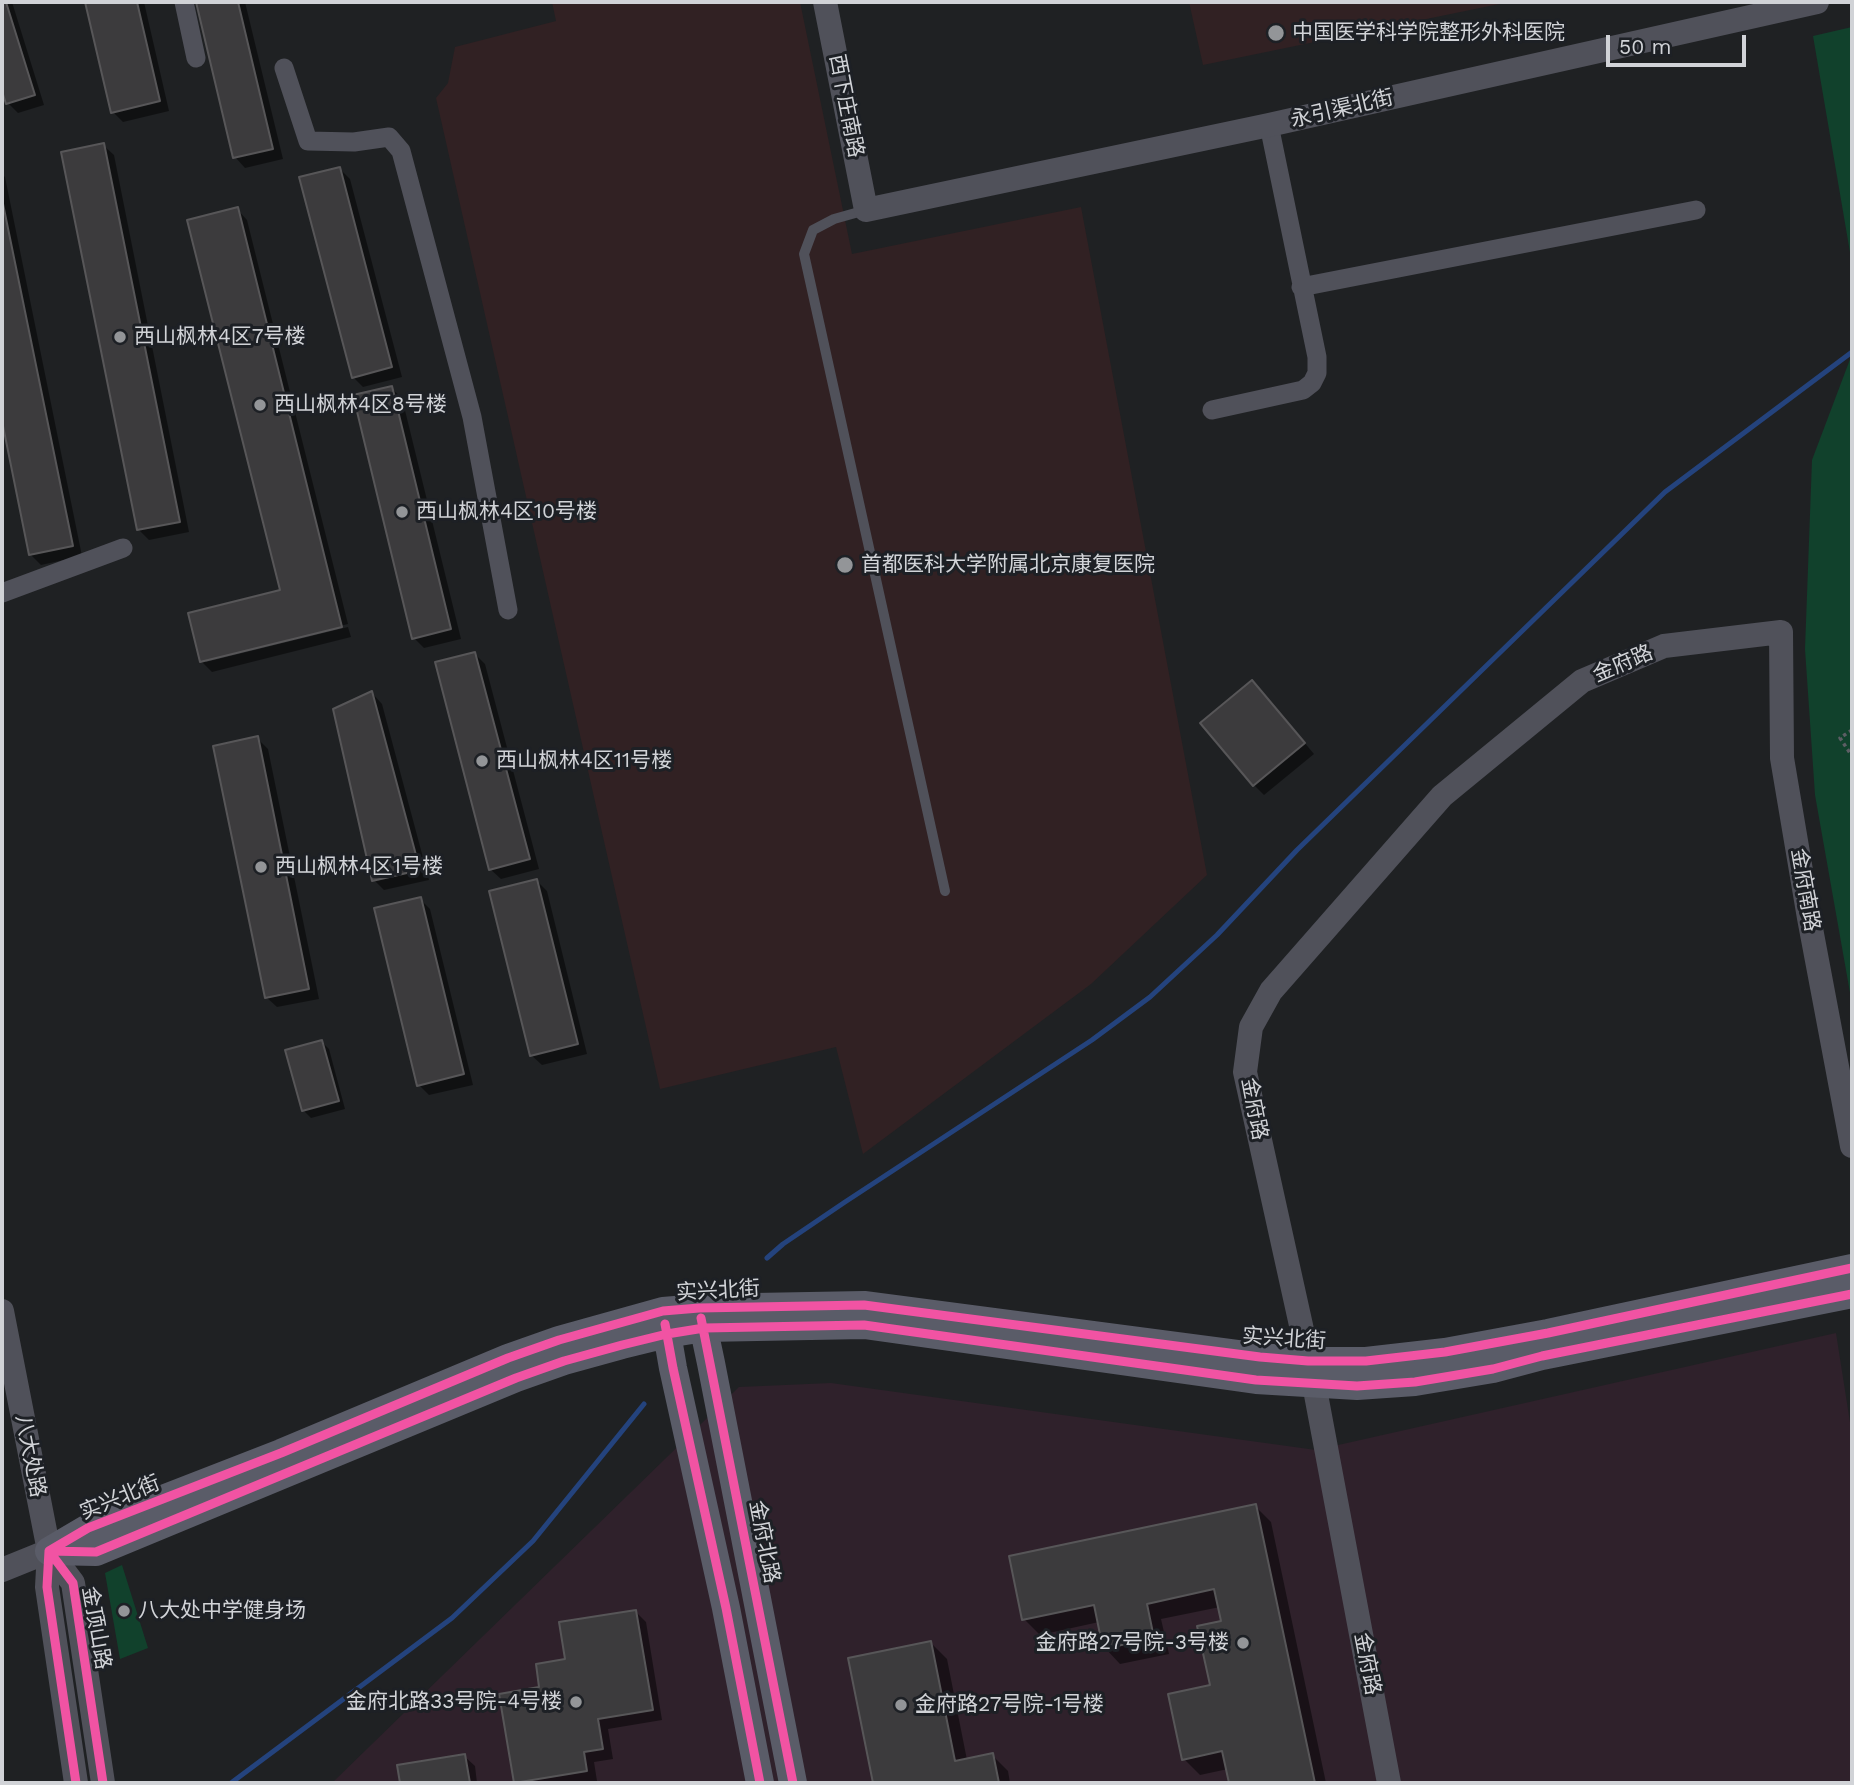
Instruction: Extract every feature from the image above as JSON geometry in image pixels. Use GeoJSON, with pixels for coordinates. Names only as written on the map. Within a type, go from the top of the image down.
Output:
{"type":"FeatureCollection","features":[{"type":"Feature","properties":{"kind":"main road","name":"实兴北街"},"geometry":{"type":"LineString","coordinates":[[49,1551],[96,1552],[516,1378],[665,1322],[701,1318],[864,1325],[1256,1380],[1366,1361],[1445,1352],[1548,1333],[1852,1268]]}},
{"type":"Feature","properties":{"kind":"main road","name":"实兴北街"},"geometry":{"type":"LineString","coordinates":[[1311,1372],[1357,1386],[1415,1382],[1493,1369],[1542,1356],[1852,1293]]}},
{"type":"Feature","properties":{"kind":"main road","name":"金府北路"},"geometry":{"type":"LineString","coordinates":[[701,1318],[793,1783]]}},
{"type":"Feature","properties":{"kind":"main road"},"geometry":{"type":"LineString","coordinates":[[665,1322],[761,1783]]}},
{"type":"Feature","properties":{"kind":"street"},"geometry":{"type":"LineString","coordinates":[[184,2],[196,58]]}},
{"type":"Feature","properties":{"kind":"street","name":"西下庄南路"},"geometry":{"type":"LineString","coordinates":[[825,2],[866,210]]}},
{"type":"Feature","properties":{"kind":"street","name":"永引渠北街"},"geometry":{"type":"LineString","coordinates":[[866,210],[1269,125],[1817,2]]}},
{"type":"Feature","properties":{"kind":"street"},"geometry":{"type":"LineString","coordinates":[[284,68],[308,141],[354,142],[389,137],[401,151],[472,417],[508,610]]}},
{"type":"Feature","properties":{"kind":"street"},"geometry":{"type":"LineString","coordinates":[[1212,410],[1303,390],[1312,383],[1318,373],[1317,357],[1269,125]]}},
{"type":"Feature","properties":{"kind":"street"},"geometry":{"type":"LineString","coordinates":[[1301,287],[1696,210]]}},
{"type":"Feature","properties":{"kind":"street"},"geometry":{"type":"LineString","coordinates":[[2,593],[123,548]]}},
{"type":"Feature","properties":{"kind":"street","name":"金府南路"},"geometry":{"type":"LineString","coordinates":[[1781,632],[1782,758],[1852,1146]]}},
{"type":"Feature","properties":{"kind":"street","name":"金府路"},"geometry":{"type":"LineString","coordinates":[[1389,1783],[1311,1372],[1245,1072],[1251,1027],[1271,991],[1442,796],[1582,681],[1664,646],[1781,632]]}},
{"type":"Feature","properties":{"kind":"street","name":"八大处路"},"geometry":{"type":"LineString","coordinates":[[2,1311],[49,1551]]}},
{"type":"Feature","properties":{"kind":"street"},"geometry":{"type":"LineString","coordinates":[[2,1570],[49,1551]]}},
{"type":"Feature","properties":{"kind":"street","name":"金顶山路"},"geometry":{"type":"LineString","coordinates":[[49,1551],[47,1587],[76,1783]]}},
{"type":"Feature","properties":{"kind":"street","name":"金顶山路"},"geometry":{"type":"LineString","coordinates":[[49,1551],[73,1583],[103,1783]]}},
{"type":"Feature","properties":{"kind":"lane"},"geometry":{"type":"LineString","coordinates":[[866,210],[834,219],[813,230],[804,254],[945,891]]}},
{"type":"Feature","properties":{"kind":"path"},"geometry":{"type":"LineString","coordinates":[[1852,730],[1840,738],[1852,756]]}},
{"type":"Feature","properties":{"kind":"shaded area","name":"首都医科大学附属北京康复医院"},"geometry":{"type":"Polygon","coordinates":[[[552,2],[800,2],[852,254],[1081,207],[1207,875],[1091,984],[863,1154],[836,1047],[660,1089],[436,98],[448,83],[455,47],[556,21],[552,2]]]}},
{"type":"Feature","properties":{"kind":"shaded area","name":"中国医学科学院整形外科医院"},"geometry":{"type":"Polygon","coordinates":[[[1189,2],[1509,2],[1203,65],[1189,2]]]}},
{"type":"Feature","properties":{"kind":"shaded area"},"geometry":{"type":"Polygon","coordinates":[[[1836,1333],[1852,1435],[1852,1783],[332,1783],[739,1387],[831,1383],[1316,1450],[1836,1333]]]}},
{"type":"Feature","properties":{"kind":"green space"},"geometry":{"type":"Polygon","coordinates":[[[1852,27],[1852,264],[1813,36],[1852,27]]]}},
{"type":"Feature","properties":{"kind":"green space"},"geometry":{"type":"Polygon","coordinates":[[[1852,354],[1852,1004],[1815,795],[1805,649],[1812,460],[1852,354]]]}},
{"type":"Feature","properties":{"kind":"green space","name":"八大处中学健身场"},"geometry":{"type":"Polygon","coordinates":[[[122,1565],[148,1648],[120,1659],[105,1573],[122,1565]]]}},
{"type":"Feature","properties":{"kind":"building"},"geometry":{"type":"Polygon","coordinates":[[[2,2],[6,2],[35,95],[6,104],[2,91],[2,2]]]}},
{"type":"Feature","properties":{"kind":"building"},"geometry":{"type":"Polygon","coordinates":[[[85,2],[137,2],[160,101],[111,113],[85,2]]]}},
{"type":"Feature","properties":{"kind":"building"},"geometry":{"type":"Polygon","coordinates":[[[196,2],[238,2],[273,149],[233,158],[196,2]]]}},
{"type":"Feature","properties":{"kind":"building","name":"西山枫林4区7号楼"},"geometry":{"type":"Polygon","coordinates":[[[104,143],[180,522],[137,530],[61,152],[104,143]]]}},
{"type":"Feature","properties":{"kind":"building"},"geometry":{"type":"Polygon","coordinates":[[[340,167],[392,367],[352,378],[299,177],[340,167]]]}},
{"type":"Feature","properties":{"kind":"building"},"geometry":{"type":"Polygon","coordinates":[[[2,199],[73,546],[29,555],[2,421],[2,199]]]}},
{"type":"Feature","properties":{"kind":"building","name":"西山枫林4区8号楼"},"geometry":{"type":"Polygon","coordinates":[[[238,207],[342,627],[200,662],[188,613],[280,590],[187,220],[238,207]]]}},
{"type":"Feature","properties":{"kind":"building","name":"西山枫林4区10号楼"},"geometry":{"type":"Polygon","coordinates":[[[392,386],[451,629],[412,639],[353,395],[392,386]]]}},
{"type":"Feature","properties":{"kind":"building","name":"西山枫林4区11号楼"},"geometry":{"type":"Polygon","coordinates":[[[475,652],[530,859],[489,870],[435,662],[475,652]]]}},
{"type":"Feature","properties":{"kind":"building"},"geometry":{"type":"Polygon","coordinates":[[[1252,680],[1305,743],[1253,786],[1200,723],[1252,680]]]}},
{"type":"Feature","properties":{"kind":"building"},"geometry":{"type":"Polygon","coordinates":[[[372,691],[420,870],[372,881],[333,709],[372,691]]]}},
{"type":"Feature","properties":{"kind":"building","name":"西山枫林4区1号楼"},"geometry":{"type":"Polygon","coordinates":[[[258,736],[309,989],[265,998],[213,746],[258,736]]]}},
{"type":"Feature","properties":{"kind":"building"},"geometry":{"type":"Polygon","coordinates":[[[537,879],[578,1044],[530,1056],[489,891],[537,879]]]}},
{"type":"Feature","properties":{"kind":"building"},"geometry":{"type":"Polygon","coordinates":[[[421,897],[464,1074],[417,1086],[374,908],[421,897]]]}},
{"type":"Feature","properties":{"kind":"building"},"geometry":{"type":"Polygon","coordinates":[[[322,1040],[339,1101],[302,1111],[285,1050],[322,1040]]]}},
{"type":"Feature","properties":{"kind":"building","name":"金府路27号院-3号楼"},"geometry":{"type":"Polygon","coordinates":[[[1256,1504],[1315,1783],[1229,1783],[1222,1751],[1182,1760],[1168,1694],[1210,1685],[1197,1626],[1221,1621],[1214,1589],[1147,1604],[1154,1638],[1103,1649],[1094,1605],[1022,1620],[1009,1556],[1256,1504]]]}},
{"type":"Feature","properties":{"kind":"building","name":"金府北路33号院-4号楼"},"geometry":{"type":"Polygon","coordinates":[[[636,1610],[653,1710],[598,1719],[603,1749],[584,1752],[587,1771],[514,1783],[499,1694],[539,1687],[536,1664],[565,1659],[559,1622],[636,1610]]]}},
{"type":"Feature","properties":{"kind":"building","name":"金府路27号院-1号楼"},"geometry":{"type":"Polygon","coordinates":[[[931,1641],[955,1761],[993,1753],[999,1783],[873,1783],[848,1658],[931,1641]]]}},
{"type":"Feature","properties":{"kind":"building"},"geometry":{"type":"Polygon","coordinates":[[[465,1754],[470,1783],[400,1783],[397,1765],[465,1754]]]}},
{"type":"Feature","properties":{"kind":"waterway"},"geometry":{"type":"LineString","coordinates":[[767,1258],[845,1202],[1092,1040],[1150,997],[1217,935],[1297,850],[1665,492],[1852,352]]}},
{"type":"Feature","properties":{"kind":"waterway"},"geometry":{"type":"LineString","coordinates":[[231,1783],[452,1618],[533,1541],[644,1404]]}},
{"type":"Feature","properties":{"kind":"cycle path"},"geometry":{"type":"LineString","coordinates":[[49,1551],[88,1528],[281,1453],[508,1358],[559,1340],[663,1311],[864,1305],[1260,1357],[1308,1361],[1366,1361],[1445,1352],[1548,1333],[1852,1268]]}},
{"type":"Feature","properties":{"kind":"cycle path"},"geometry":{"type":"LineString","coordinates":[[49,1551],[96,1552],[516,1378],[622,1345],[704,1328],[864,1325],[1256,1380],[1357,1386],[1415,1382],[1493,1369],[1542,1356],[1852,1294]]}},
{"type":"Feature","properties":{"kind":"cycle path"},"geometry":{"type":"LineString","coordinates":[[701,1318],[793,1783]]}},
{"type":"Feature","properties":{"kind":"cycle path"},"geometry":{"type":"LineString","coordinates":[[665,1324],[726,1608],[760,1783]]}},
{"type":"Feature","properties":{"kind":"cycle path"},"geometry":{"type":"LineString","coordinates":[[49,1551],[73,1583],[103,1783]]}},
{"type":"Feature","properties":{"kind":"cycle path"},"geometry":{"type":"LineString","coordinates":[[49,1551],[47,1587],[76,1783]]}},
{"type":"Feature","properties":{"kind":"place","name":"中国医学科学院整形外科医院"},"geometry":{"type":"Point","coordinates":[1276,33]}},
{"type":"Feature","properties":{"kind":"place","name":"西山枫林4区7号楼"},"geometry":{"type":"Point","coordinates":[120,337]}},
{"type":"Feature","properties":{"kind":"place","name":"西山枫林4区8号楼"},"geometry":{"type":"Point","coordinates":[260,405]}},
{"type":"Feature","properties":{"kind":"place","name":"西山枫林4区10号楼"},"geometry":{"type":"Point","coordinates":[402,512]}},
{"type":"Feature","properties":{"kind":"place","name":"首都医科大学附属北京康复医院"},"geometry":{"type":"Point","coordinates":[845,565]}},
{"type":"Feature","properties":{"kind":"place","name":"西山枫林4区11号楼"},"geometry":{"type":"Point","coordinates":[482,761]}},
{"type":"Feature","properties":{"kind":"place","name":"西山枫林4区1号楼"},"geometry":{"type":"Point","coordinates":[261,867]}},
{"type":"Feature","properties":{"kind":"place","name":"八大处中学健身场"},"geometry":{"type":"Point","coordinates":[124,1611]}},
{"type":"Feature","properties":{"kind":"place","name":"金府路27号院-3号楼"},"geometry":{"type":"Point","coordinates":[1243,1643]}},
{"type":"Feature","properties":{"kind":"place","name":"金府北路33号院-4号楼"},"geometry":{"type":"Point","coordinates":[576,1702]}},
{"type":"Feature","properties":{"kind":"place","name":"金府路27号院-1号楼"},"geometry":{"type":"Point","coordinates":[901,1705]}}]}
